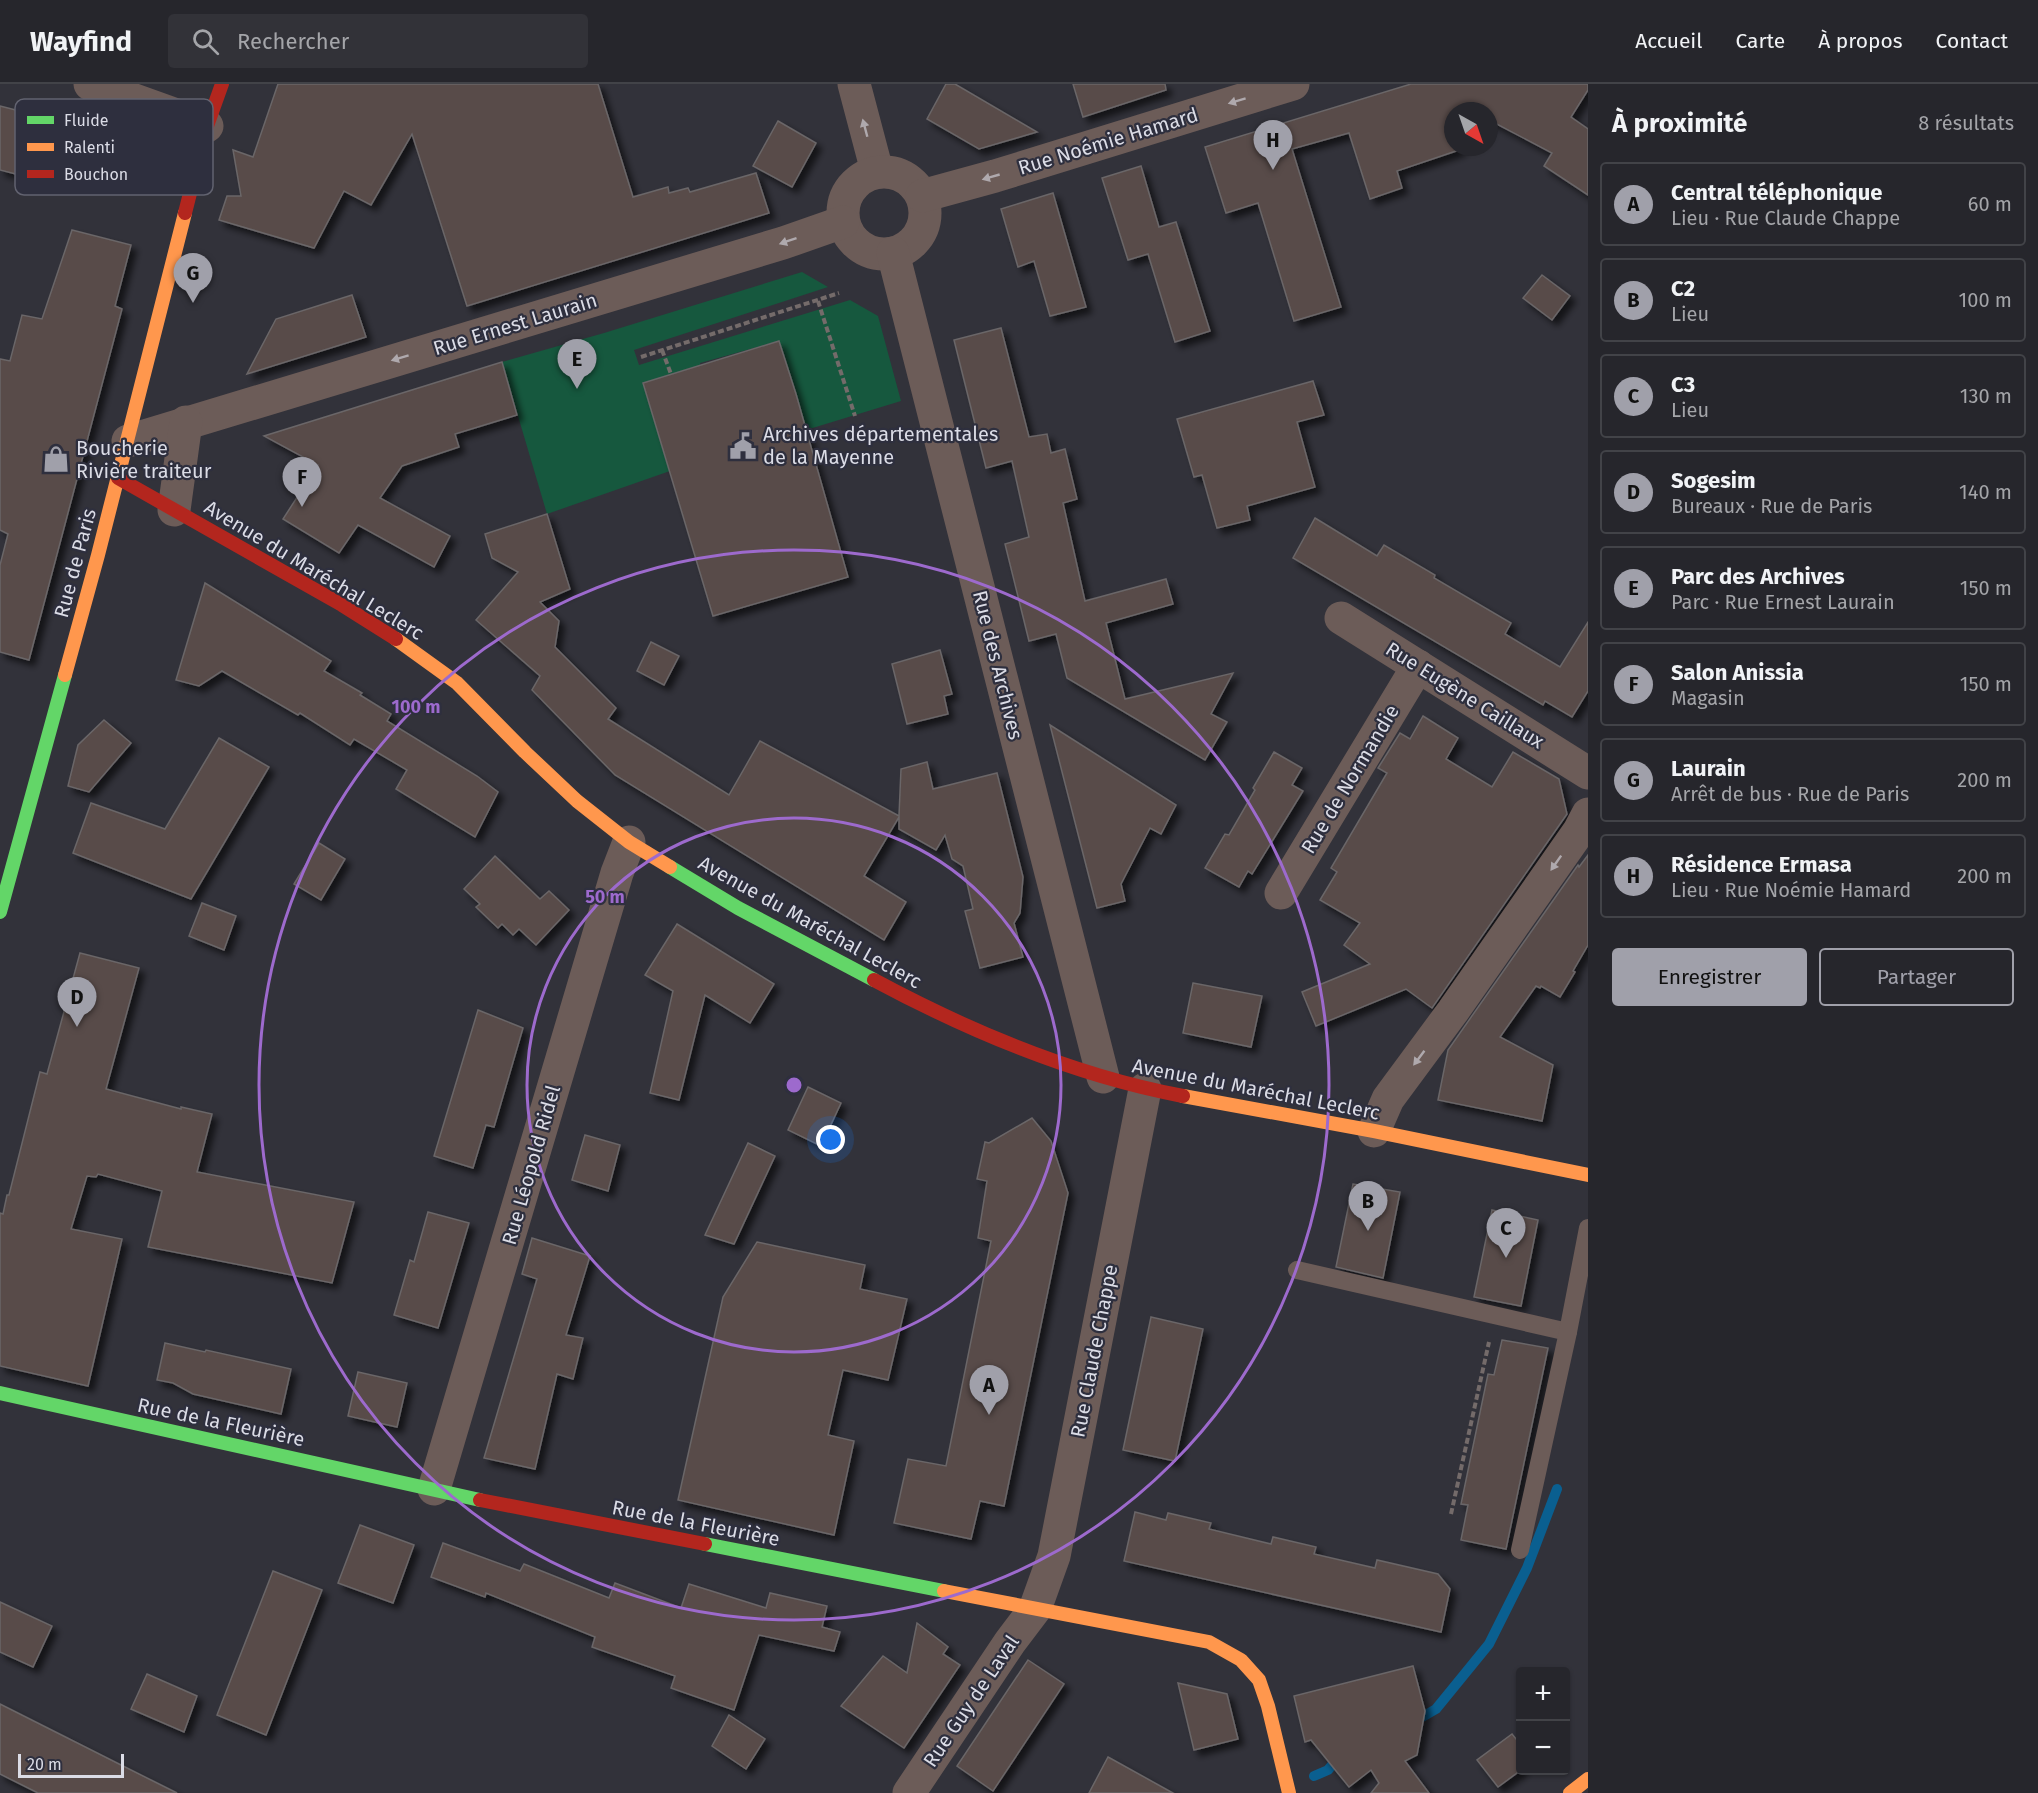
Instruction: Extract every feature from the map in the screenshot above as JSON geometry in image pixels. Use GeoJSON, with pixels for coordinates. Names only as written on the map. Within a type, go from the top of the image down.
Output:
{"type":"FeatureCollection","features":[{"type":"Feature","properties":{"kind":"street"},"geometry":{"type":"LineString","coordinates":[[90,84],[132,99]]}},
{"type":"Feature","properties":{"kind":"street","name":"Rue de Paris"},"geometry":{"type":"LineString","coordinates":[[213,109],[222,84]]}},
{"type":"Feature","properties":{"kind":"street"},"geometry":{"type":"LineString","coordinates":[[854,84],[877,171]]}},
{"type":"Feature","properties":{"kind":"street","name":"Rue Noémie Hamard"},"geometry":{"type":"LineString","coordinates":[[922,196],[995,176],[1293,84]]}},
{"type":"Feature","properties":{"kind":"street"},"geometry":{"type":"LineString","coordinates":[[877,171],[891,172],[903,176],[922,196],[925,207],[921,231],[914,241],[893,253],[880,254],[867,250],[856,244],[848,234],[843,222],[843,208],[846,195],[859,180],[877,171]]}},
{"type":"Feature","properties":{"kind":"street","name":"Rue de Paris"},"geometry":{"type":"LineString","coordinates":[[0,912],[128,441],[190,195]]}},
{"type":"Feature","properties":{"kind":"street","name":"Rue Ernest Laurain"},"geometry":{"type":"LineString","coordinates":[[128,441],[783,243],[843,222]]}},
{"type":"Feature","properties":{"kind":"street","name":"Rue des Archives"},"geometry":{"type":"LineString","coordinates":[[893,253],[1103,1077]]}},
{"type":"Feature","properties":{"kind":"street"},"geometry":{"type":"LineString","coordinates":[[174,510],[186,422]]}},
{"type":"Feature","properties":{"kind":"street","name":"Avenue du Maréchal Leclerc"},"geometry":{"type":"LineString","coordinates":[[118,478],[342,605],[413,650],[457,683],[577,801],[629,842],[738,908],[921,1005],[1030,1052],[1145,1089],[1374,1131],[1588,1175]]}},
{"type":"Feature","properties":{"kind":"street","name":"Rue Eugène Caillaux"},"geometry":{"type":"LineString","coordinates":[[1341,618],[1588,773]]}},
{"type":"Feature","properties":{"kind":"street","name":"Rue de Normandie"},"geometry":{"type":"LineString","coordinates":[[1281,893],[1418,666]]}},
{"type":"Feature","properties":{"kind":"street"},"geometry":{"type":"LineString","coordinates":[[1374,1131],[1388,1099],[1454,1011],[1579,831],[1588,814]]}},
{"type":"Feature","properties":{"kind":"street","name":"Rue Léopold Ridel"},"geometry":{"type":"LineString","coordinates":[[434,1489],[617,873],[629,842]]}},
{"type":"Feature","properties":{"kind":"street","name":"Rue Claude Chappe"},"geometry":{"type":"LineString","coordinates":[[1035,1610],[1054,1556],[1145,1089]]}},
{"type":"Feature","properties":{"kind":"street","name":"Rue de la Fleurière"},"geometry":{"type":"LineString","coordinates":[[0,1393],[508,1506],[1209,1642],[1241,1660],[1259,1680],[1289,1793]]}},
{"type":"Feature","properties":{"kind":"street","name":"Rue Guy de Laval"},"geometry":{"type":"LineString","coordinates":[[909,1793],[1010,1642],[1035,1610]]}},
{"type":"Feature","properties":{"kind":"street"},"geometry":{"type":"LineString","coordinates":[[1570,1793],[1588,1779]]}},
{"type":"Feature","properties":{"kind":"lane"},"geometry":{"type":"LineString","coordinates":[[1520,1550],[1568,1332],[1588,1228]]}},
{"type":"Feature","properties":{"kind":"lane"},"geometry":{"type":"LineString","coordinates":[[1298,1270],[1568,1332]]}},
{"type":"Feature","properties":{"kind":"path"},"geometry":{"type":"LineString","coordinates":[[641,357],[839,293]]}},
{"type":"Feature","properties":{"kind":"path"},"geometry":{"type":"LineString","coordinates":[[818,301],[855,416]]}},
{"type":"Feature","properties":{"kind":"path"},"geometry":{"type":"LineString","coordinates":[[662,350],[671,374]]}},
{"type":"Feature","properties":{"kind":"path"},"geometry":{"type":"LineString","coordinates":[[1450,1514],[1495,1316]]}},
{"type":"Feature","properties":{"kind":"green space"},"geometry":{"type":"Polygon","coordinates":[[[802,272],[828,287],[634,350],[639,365],[850,300],[878,316],[901,401],[806,430],[779,341],[700,363],[700,366],[643,383],[670,471],[547,514],[502,362],[802,272]]]}},
{"type":"Feature","properties":{"kind":"building"},"geometry":{"type":"Polygon","coordinates":[[[278,84],[598,84],[633,197],[668,187],[669,193],[688,188],[690,192],[756,173],[769,213],[467,306],[412,134],[371,205],[344,191],[314,248],[219,220],[227,196],[241,196],[233,150],[253,157],[278,84]]]}},
{"type":"Feature","properties":{"kind":"building"},"geometry":{"type":"Polygon","coordinates":[[[946,84],[955,84],[1037,132],[979,149],[927,119],[946,84]]]}},
{"type":"Feature","properties":{"kind":"building"},"geometry":{"type":"Polygon","coordinates":[[[1073,84],[1165,84],[1166,90],[1083,117],[1073,84]]]}},
{"type":"Feature","properties":{"kind":"building"},"geometry":{"type":"Polygon","coordinates":[[[1411,84],[1588,84],[1588,90],[1571,117],[1588,129],[1588,195],[1544,166],[1552,153],[1498,125],[1498,102],[1444,102],[1444,155],[1397,171],[1402,188],[1370,199],[1349,133],[1292,149],[1341,307],[1294,321],[1258,203],[1226,213],[1205,147],[1411,84]]]}},
{"type":"Feature","properties":{"kind":"building"},"geometry":{"type":"Polygon","coordinates":[[[0,106],[15,110],[15,174],[0,170],[0,106]]]}},
{"type":"Feature","properties":{"kind":"building"},"geometry":{"type":"Polygon","coordinates":[[[778,121],[816,143],[792,187],[753,166],[778,121]]]}},
{"type":"Feature","properties":{"kind":"building"},"geometry":{"type":"Polygon","coordinates":[[[1141,166],[1159,227],[1176,222],[1210,331],[1175,342],[1148,254],[1128,260],[1102,178],[1141,166]]]}},
{"type":"Feature","properties":{"kind":"building"},"geometry":{"type":"Polygon","coordinates":[[[1053,193],[1086,307],[1050,316],[1034,261],[1018,267],[1001,209],[1053,193]]]}},
{"type":"Feature","properties":{"kind":"building"},"geometry":{"type":"Polygon","coordinates":[[[72,230],[131,245],[115,306],[122,309],[29,660],[0,652],[0,565],[8,534],[0,530],[0,359],[10,361],[22,315],[42,319],[72,230]]]}},
{"type":"Feature","properties":{"kind":"building"},"geometry":{"type":"Polygon","coordinates":[[[1542,275],[1570,296],[1552,320],[1523,298],[1542,275]]]}},
{"type":"Feature","properties":{"kind":"building"},"geometry":{"type":"Polygon","coordinates":[[[352,295],[366,337],[247,374],[276,319],[352,295]]]}},
{"type":"Feature","properties":{"kind":"building"},"geometry":{"type":"Polygon","coordinates":[[[1001,328],[1029,437],[1047,434],[1051,453],[1065,449],[1077,499],[1063,503],[1085,601],[1166,579],[1173,604],[1106,623],[1125,699],[1233,673],[1211,714],[1227,722],[1205,760],[1067,678],[1056,634],[1029,641],[1005,544],[1029,537],[1012,461],[986,468],[954,340],[1001,328]]]}},
{"type":"Feature","properties":{"kind":"building"},"geometry":{"type":"Polygon","coordinates":[[[779,341],[848,577],[713,616],[643,383],[779,341]]]}},
{"type":"Feature","properties":{"kind":"building"},"geometry":{"type":"Polygon","coordinates":[[[502,362],[517,415],[455,434],[459,447],[402,466],[380,498],[450,536],[434,567],[358,525],[339,553],[283,519],[318,465],[264,436],[502,362]]]}},
{"type":"Feature","properties":{"kind":"building"},"geometry":{"type":"Polygon","coordinates":[[[1313,381],[1324,415],[1297,422],[1315,487],[1247,506],[1250,520],[1217,528],[1202,475],[1194,477],[1177,419],[1313,381]]]}},
{"type":"Feature","properties":{"kind":"building"},"geometry":{"type":"Polygon","coordinates":[[[547,514],[570,589],[540,602],[559,621],[555,647],[616,708],[608,719],[729,795],[760,741],[899,816],[901,769],[927,762],[933,789],[997,773],[1023,877],[1020,913],[1014,923],[1023,957],[980,968],[965,911],[973,909],[963,866],[952,859],[945,835],[936,850],[899,829],[899,817],[864,876],[906,902],[884,940],[615,775],[532,690],[540,676],[476,620],[518,572],[492,558],[485,534],[547,514]]]}},
{"type":"Feature","properties":{"kind":"building"},"geometry":{"type":"Polygon","coordinates":[[[1315,518],[1377,556],[1384,545],[1435,575],[1434,578],[1511,623],[1505,634],[1560,667],[1588,622],[1588,691],[1572,717],[1545,701],[1543,705],[1293,558],[1315,518]]]}},
{"type":"Feature","properties":{"kind":"building"},"geometry":{"type":"Polygon","coordinates":[[[205,583],[331,661],[324,671],[362,693],[360,695],[391,714],[387,721],[477,776],[498,792],[475,837],[396,789],[407,770],[354,739],[350,745],[300,713],[298,715],[222,671],[199,686],[176,680],[205,583]]]}},
{"type":"Feature","properties":{"kind":"building"},"geometry":{"type":"Polygon","coordinates":[[[651,642],[679,656],[664,685],[637,671],[651,642]]]}},
{"type":"Feature","properties":{"kind":"building"},"geometry":{"type":"Polygon","coordinates":[[[940,650],[952,694],[944,696],[948,714],[907,724],[892,664],[940,650]]]}},
{"type":"Feature","properties":{"kind":"building"},"geometry":{"type":"Polygon","coordinates":[[[1423,716],[1458,738],[1446,759],[1492,787],[1513,752],[1559,779],[1567,814],[1432,1008],[1406,989],[1316,1026],[1302,992],[1370,964],[1344,945],[1360,923],[1320,900],[1337,872],[1331,868],[1387,773],[1378,768],[1400,733],[1410,739],[1423,716]]]}},
{"type":"Feature","properties":{"kind":"building"},"geometry":{"type":"Polygon","coordinates":[[[104,720],[131,743],[89,792],[68,786],[78,745],[104,720]]]}},
{"type":"Feature","properties":{"kind":"building"},"geometry":{"type":"Polygon","coordinates":[[[1050,725],[1176,805],[1161,834],[1150,828],[1121,884],[1125,901],[1097,908],[1050,725]]]}},
{"type":"Feature","properties":{"kind":"building"},"geometry":{"type":"Polygon","coordinates":[[[219,738],[269,767],[191,899],[73,853],[91,803],[165,829],[219,738]]]}},
{"type":"Feature","properties":{"kind":"building"},"geometry":{"type":"Polygon","coordinates":[[[1274,752],[1302,768],[1292,785],[1303,791],[1252,874],[1248,871],[1239,887],[1205,868],[1225,834],[1229,835],[1274,752]]]}},
{"type":"Feature","properties":{"kind":"building"},"geometry":{"type":"Polygon","coordinates":[[[319,843],[345,859],[321,900],[294,884],[319,843]]]}},
{"type":"Feature","properties":{"kind":"building"},"geometry":{"type":"Polygon","coordinates":[[[1588,855],[1588,945],[1573,971],[1575,972],[1560,997],[1541,986],[1540,988],[1536,986],[1500,1037],[1553,1065],[1542,1121],[1438,1100],[1448,1050],[1578,865],[1579,867],[1588,855]]]}},
{"type":"Feature","properties":{"kind":"building"},"geometry":{"type":"Polygon","coordinates":[[[495,856],[540,899],[549,891],[569,910],[536,945],[519,929],[513,935],[502,924],[498,928],[476,907],[480,904],[464,889],[495,856]]]}},
{"type":"Feature","properties":{"kind":"building"},"geometry":{"type":"Polygon","coordinates":[[[202,903],[236,916],[224,950],[189,936],[202,903]]]}},
{"type":"Feature","properties":{"kind":"building"},"geometry":{"type":"Polygon","coordinates":[[[677,924],[774,984],[750,1023],[705,995],[679,1100],[650,1093],[673,991],[645,975],[677,924]]]}},
{"type":"Feature","properties":{"kind":"building"},"geometry":{"type":"Polygon","coordinates":[[[80,953],[139,968],[106,1089],[181,1109],[181,1107],[212,1114],[197,1172],[354,1202],[332,1283],[148,1247],[162,1191],[98,1174],[96,1177],[87,1176],[71,1229],[122,1239],[88,1386],[0,1366],[0,1213],[3,1214],[7,1195],[9,1195],[40,1072],[47,1074],[80,953]]]}},
{"type":"Feature","properties":{"kind":"building"},"geometry":{"type":"Polygon","coordinates":[[[1193,983],[1262,996],[1251,1047],[1183,1033],[1193,983]]]}},
{"type":"Feature","properties":{"kind":"building"},"geometry":{"type":"Polygon","coordinates":[[[478,1010],[523,1028],[494,1127],[486,1125],[473,1168],[434,1156],[478,1010]]]}},
{"type":"Feature","properties":{"kind":"building"},"geometry":{"type":"Polygon","coordinates":[[[808,1087],[841,1103],[821,1146],[788,1130],[808,1087]]]}},
{"type":"Feature","properties":{"kind":"building"},"geometry":{"type":"Polygon","coordinates":[[[1032,1118],[1051,1141],[1068,1193],[1004,1506],[980,1501],[971,1539],[894,1523],[908,1459],[946,1466],[991,1241],[978,1238],[987,1181],[977,1179],[985,1142],[989,1143],[1032,1118]]]}},
{"type":"Feature","properties":{"kind":"building"},"geometry":{"type":"Polygon","coordinates":[[[585,1135],[620,1145],[608,1191],[572,1180],[585,1135]]]}},
{"type":"Feature","properties":{"kind":"building"},"geometry":{"type":"Polygon","coordinates":[[[748,1143],[775,1156],[734,1244],[705,1235],[748,1143]]]}},
{"type":"Feature","properties":{"kind":"building"},"geometry":{"type":"Polygon","coordinates":[[[1353,1184],[1400,1192],[1383,1278],[1336,1267],[1353,1184]]]}},
{"type":"Feature","properties":{"kind":"building"},"geometry":{"type":"Polygon","coordinates":[[[1492,1210],[1538,1220],[1521,1306],[1474,1297],[1492,1210]]]}},
{"type":"Feature","properties":{"kind":"building"},"geometry":{"type":"Polygon","coordinates":[[[428,1212],[469,1223],[438,1328],[394,1315],[410,1260],[414,1262],[428,1212]]]}},
{"type":"Feature","properties":{"kind":"building"},"geometry":{"type":"Polygon","coordinates":[[[532,1238],[590,1256],[566,1335],[583,1338],[573,1379],[557,1374],[535,1469],[484,1458],[537,1279],[522,1274],[532,1238]]]}},
{"type":"Feature","properties":{"kind":"building"},"geometry":{"type":"Polygon","coordinates":[[[757,1242],[865,1265],[860,1289],[907,1299],[888,1380],[843,1370],[828,1435],[854,1441],[834,1535],[678,1500],[723,1297],[757,1242]]]}},
{"type":"Feature","properties":{"kind":"building"},"geometry":{"type":"Polygon","coordinates":[[[1151,1317],[1203,1329],[1175,1461],[1123,1450],[1151,1317]]]}},
{"type":"Feature","properties":{"kind":"building"},"geometry":{"type":"Polygon","coordinates":[[[1502,1340],[1548,1348],[1506,1549],[1461,1540],[1468,1505],[1461,1504],[1488,1374],[1494,1375],[1502,1340]]]}},
{"type":"Feature","properties":{"kind":"building"},"geometry":{"type":"Polygon","coordinates":[[[165,1343],[291,1369],[281,1414],[193,1394],[173,1383],[157,1380],[165,1343]]]}},
{"type":"Feature","properties":{"kind":"building"},"geometry":{"type":"Polygon","coordinates":[[[358,1372],[407,1383],[397,1427],[348,1416],[358,1372]]]}},
{"type":"Feature","properties":{"kind":"building"},"geometry":{"type":"Polygon","coordinates":[[[1135,1512],[1166,1520],[1168,1513],[1211,1523],[1209,1529],[1271,1544],[1273,1537],[1316,1547],[1314,1554],[1375,1568],[1377,1560],[1438,1574],[1450,1589],[1441,1632],[1124,1561],[1135,1512]]]}},
{"type":"Feature","properties":{"kind":"building"},"geometry":{"type":"Polygon","coordinates":[[[360,1525],[414,1545],[393,1603],[338,1583],[360,1525]]]}},
{"type":"Feature","properties":{"kind":"building"},"geometry":{"type":"Polygon","coordinates":[[[443,1543],[520,1571],[524,1564],[609,1598],[615,1583],[681,1608],[689,1584],[766,1608],[770,1593],[827,1606],[822,1627],[840,1632],[834,1651],[759,1635],[734,1710],[671,1688],[675,1676],[592,1647],[595,1637],[486,1593],[485,1597],[431,1577],[443,1543]]]}},
{"type":"Feature","properties":{"kind":"building"},"geometry":{"type":"Polygon","coordinates":[[[273,1571],[322,1590],[266,1735],[217,1715],[273,1571]]]}},
{"type":"Feature","properties":{"kind":"building"},"geometry":{"type":"Polygon","coordinates":[[[0,1602],[52,1626],[33,1667],[0,1652],[0,1602]]]}},
{"type":"Feature","properties":{"kind":"building"},"geometry":{"type":"Polygon","coordinates":[[[917,1623],[948,1647],[943,1654],[960,1665],[904,1748],[841,1706],[883,1656],[907,1673],[917,1623]]]}},
{"type":"Feature","properties":{"kind":"building"},"geometry":{"type":"Polygon","coordinates":[[[1028,1660],[1064,1684],[993,1791],[957,1766],[1028,1660]]]}},
{"type":"Feature","properties":{"kind":"building"},"geometry":{"type":"Polygon","coordinates":[[[1413,1666],[1425,1711],[1417,1755],[1405,1761],[1429,1793],[1371,1793],[1379,1783],[1371,1770],[1349,1787],[1311,1740],[1305,1742],[1294,1696],[1413,1666]]]}},
{"type":"Feature","properties":{"kind":"building"},"geometry":{"type":"Polygon","coordinates":[[[147,1674],[197,1696],[184,1732],[131,1709],[147,1674]]]}},
{"type":"Feature","properties":{"kind":"building"},"geometry":{"type":"Polygon","coordinates":[[[1178,1683],[1227,1694],[1238,1739],[1194,1750],[1178,1683]]]}},
{"type":"Feature","properties":{"kind":"building"},"geometry":{"type":"Polygon","coordinates":[[[0,1704],[177,1793],[38,1793],[0,1774],[0,1704]]]}},
{"type":"Feature","properties":{"kind":"building"},"geometry":{"type":"Polygon","coordinates":[[[729,1715],[765,1739],[746,1769],[712,1746],[729,1715]]]}},
{"type":"Feature","properties":{"kind":"building"},"geometry":{"type":"Polygon","coordinates":[[[1512,1734],[1516,1739],[1516,1774],[1498,1787],[1477,1760],[1512,1734]]]}},
{"type":"Feature","properties":{"kind":"building"},"geometry":{"type":"Polygon","coordinates":[[[1108,1757],[1173,1793],[1089,1793],[1108,1757]]]}},
{"type":"Feature","properties":{"kind":"waterway"},"geometry":{"type":"LineString","coordinates":[[1412,1723],[1436,1709],[1489,1644],[1527,1568],[1557,1489]]}},
{"type":"Feature","properties":{"kind":"waterway"},"geometry":{"type":"LineString","coordinates":[[1314,1776],[1328,1770],[1341,1754]]}},
{"type":"Feature","properties":{"kind":"traffic: fast"},"geometry":{"type":"LineString","coordinates":[[0,912],[65,675]]}},
{"type":"Feature","properties":{"kind":"traffic: fast"},"geometry":{"type":"LineString","coordinates":[[670,867],[738,908],[874,980]]}},
{"type":"Feature","properties":{"kind":"traffic: fast"},"geometry":{"type":"LineString","coordinates":[[0,1393],[480,1500]]}},
{"type":"Feature","properties":{"kind":"traffic: fast"},"geometry":{"type":"LineString","coordinates":[[705,1544],[944,1591]]}},
{"type":"Feature","properties":{"kind":"traffic: slow"},"geometry":{"type":"LineString","coordinates":[[65,675],[185,213]]}},
{"type":"Feature","properties":{"kind":"traffic: slow"},"geometry":{"type":"LineString","coordinates":[[396,639],[457,683],[577,801],[629,842],[670,867]]}},
{"type":"Feature","properties":{"kind":"traffic: slow"},"geometry":{"type":"LineString","coordinates":[[1183,1096],[1374,1131],[1588,1175]]}},
{"type":"Feature","properties":{"kind":"traffic: slow"},"geometry":{"type":"LineString","coordinates":[[944,1591],[1209,1642],[1241,1660],[1259,1680],[1268,1706],[1289,1793]]}},
{"type":"Feature","properties":{"kind":"traffic: slow"},"geometry":{"type":"LineString","coordinates":[[1570,1793],[1588,1779]]}},
{"type":"Feature","properties":{"kind":"traffic: jam"},"geometry":{"type":"LineString","coordinates":[[213,109],[222,84]]}},
{"type":"Feature","properties":{"kind":"traffic: jam"},"geometry":{"type":"LineString","coordinates":[[185,213],[190,195]]}},
{"type":"Feature","properties":{"kind":"traffic: jam"},"geometry":{"type":"LineString","coordinates":[[118,478],[342,605],[396,639]]}},
{"type":"Feature","properties":{"kind":"traffic: jam"},"geometry":{"type":"LineString","coordinates":[[874,980],[947,1017],[1024,1050],[1103,1077],[1183,1096]]}},
{"type":"Feature","properties":{"kind":"traffic: jam"},"geometry":{"type":"LineString","coordinates":[[480,1500],[705,1544]]}},
{"type":"Feature","properties":{"kind":"place","name":"Résidence Ermasa"},"geometry":{"type":"Point","coordinates":[1273,170]}},
{"type":"Feature","properties":{"kind":"place","name":"Laurain"},"geometry":{"type":"Point","coordinates":[193,303]}},
{"type":"Feature","properties":{"kind":"place","name":"Parc des Archives"},"geometry":{"type":"Point","coordinates":[577,389]}},
{"type":"Feature","properties":{"kind":"place","name":"Archives départementales de la Mayenne"},"geometry":{"type":"Point","coordinates":[743,446]}},
{"type":"Feature","properties":{"kind":"place","name":"Boucherie Rivière traiteur"},"geometry":{"type":"Point","coordinates":[56,459]}},
{"type":"Feature","properties":{"kind":"place","name":"Salon Anissia"},"geometry":{"type":"Point","coordinates":[302,507]}},
{"type":"Feature","properties":{"kind":"place","name":"Sogesim"},"geometry":{"type":"Point","coordinates":[77,1027]}},
{"type":"Feature","properties":{"kind":"place","name":"C2"},"geometry":{"type":"Point","coordinates":[1368,1231]}},
{"type":"Feature","properties":{"kind":"place","name":"C3"},"geometry":{"type":"Point","coordinates":[1506,1258]}},
{"type":"Feature","properties":{"kind":"place","name":"Central téléphonique"},"geometry":{"type":"Point","coordinates":[989,1415]}}]}
